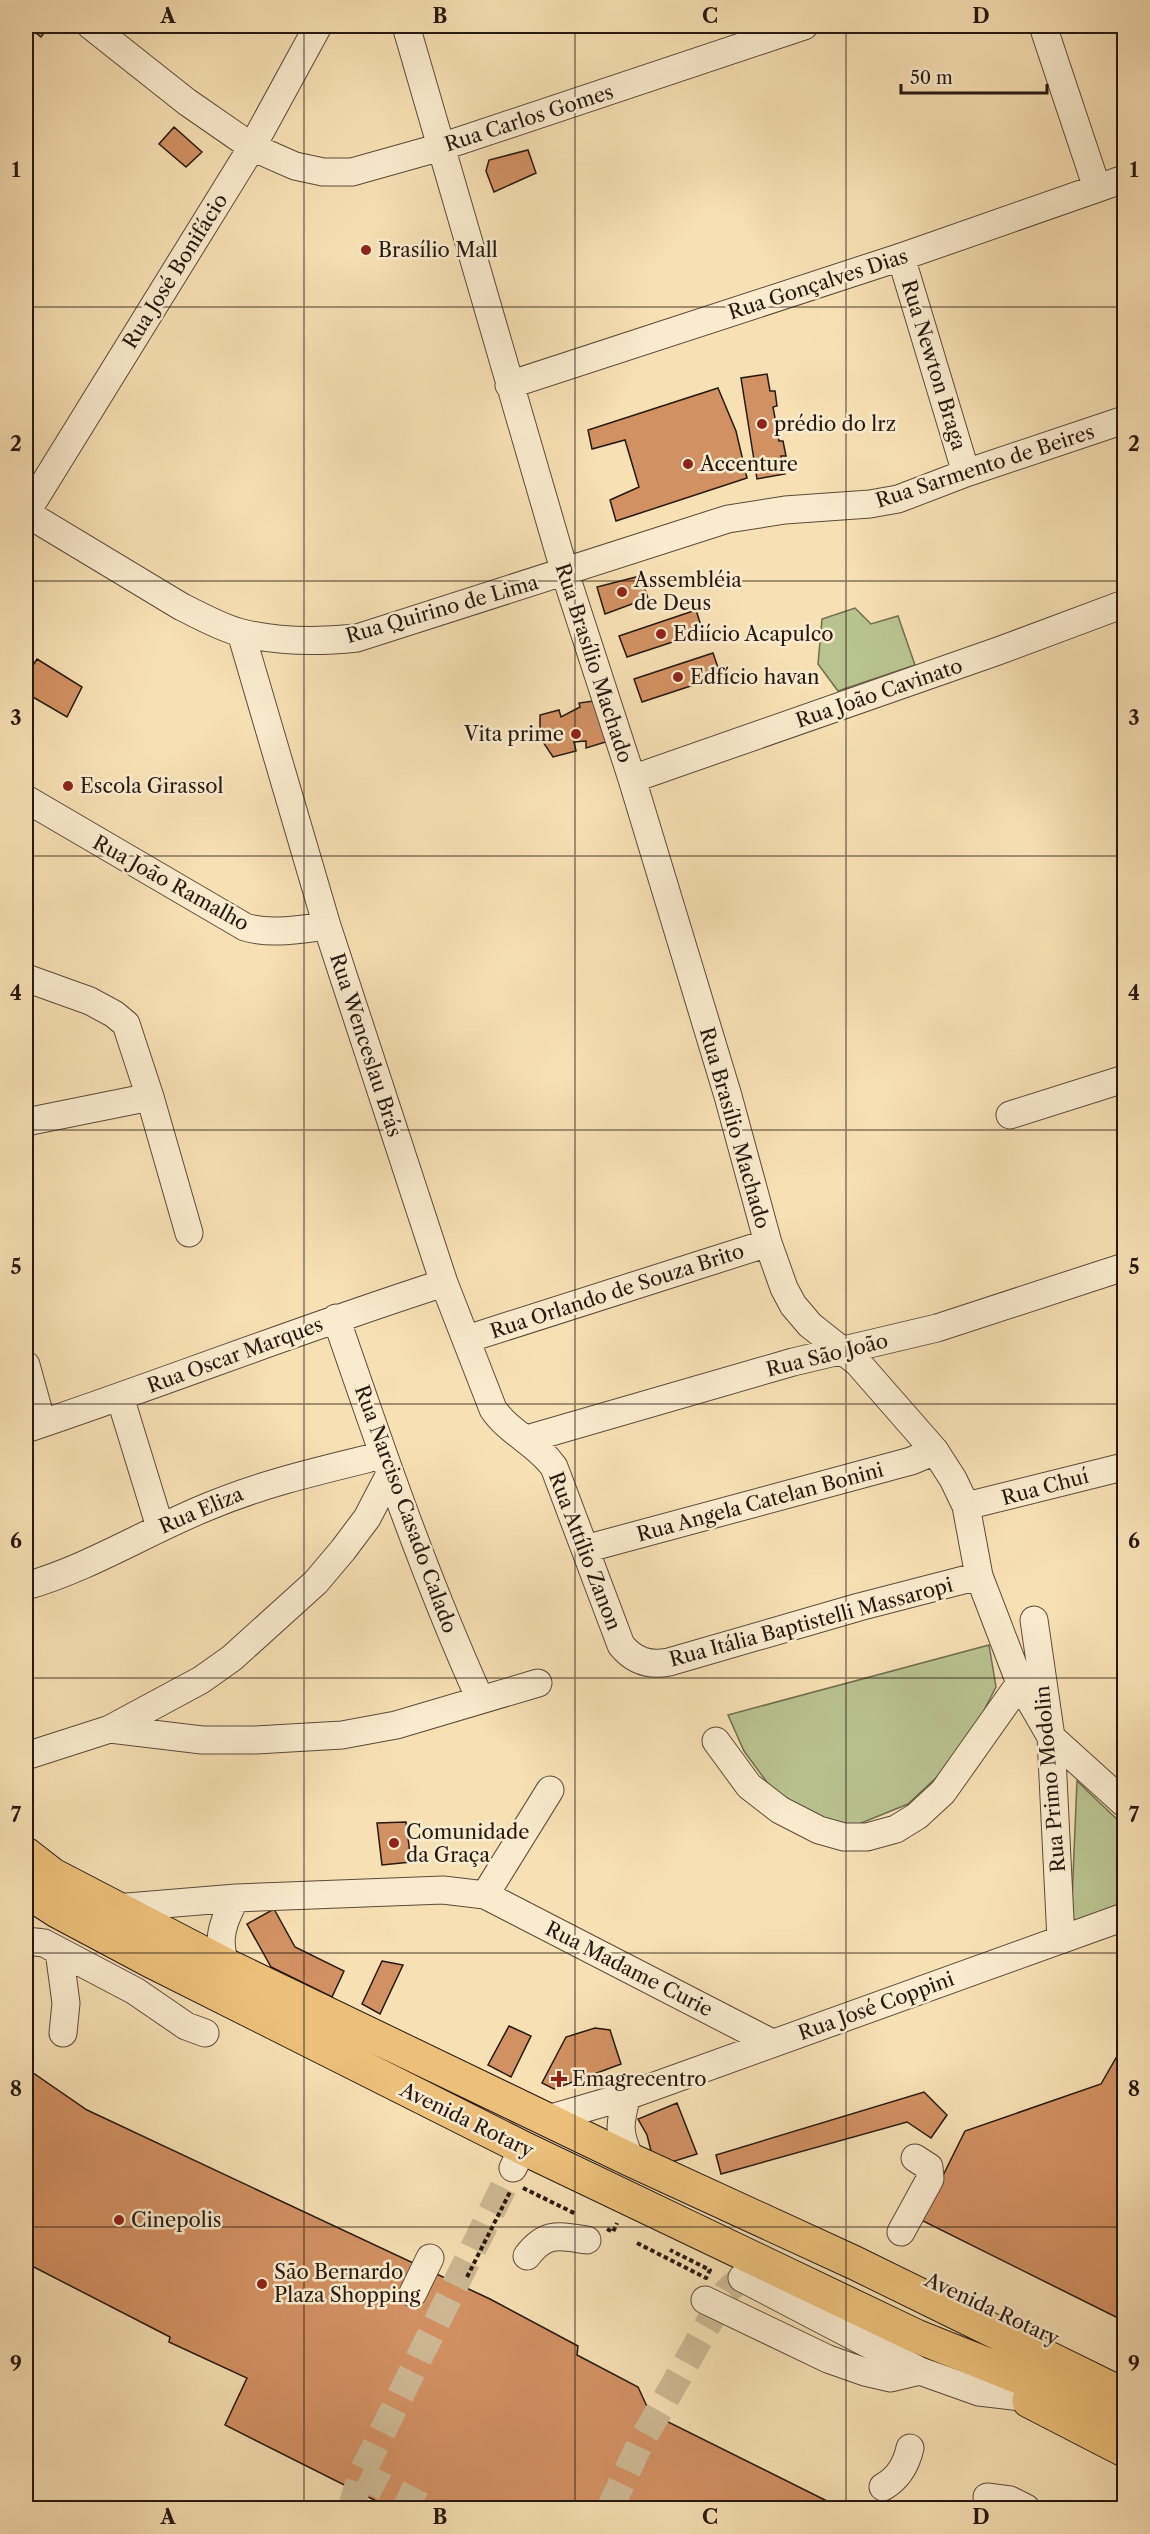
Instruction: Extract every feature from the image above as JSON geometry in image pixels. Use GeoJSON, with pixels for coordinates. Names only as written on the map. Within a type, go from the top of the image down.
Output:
{"type":"FeatureCollection","features":[{"type":"Feature","properties":{"kind":"main road","name":"Avenida Rotary"},"geometry":{"type":"LineString","coordinates":[[26,1854],[53,1875],[224,1964],[632,2160],[855,2263],[1108,2388]]}},
{"type":"Feature","properties":{"kind":"main road","name":"Avenida Rotary"},"geometry":{"type":"LineString","coordinates":[[26,1891],[57,1911],[518,2158],[916,2336],[1021,2397],[1125,2450]]}},
{"type":"Feature","properties":{"kind":"main road","name":"Avenida Rotary"},"geometry":{"type":"LineString","coordinates":[[916,2336],[1108,2388]]}},
{"type":"Feature","properties":{"kind":"main road"},"geometry":{"type":"LineString","coordinates":[[1108,2388],[1125,2422]]}},
{"type":"Feature","properties":{"kind":"street","name":"Rua Carlos Gomes"},"geometry":{"type":"LineString","coordinates":[[91,26],[188,102],[252,147],[295,166],[323,172],[352,172],[441,147],[804,26]]}},
{"type":"Feature","properties":{"kind":"street","name":"Rua José Bonifácio"},"geometry":{"type":"LineString","coordinates":[[26,513],[252,147],[318,26]]}},
{"type":"Feature","properties":{"kind":"street","name":"Rua Brasílio Machado"},"geometry":{"type":"LineString","coordinates":[[406,26],[565,573],[632,779],[728,1096],[768,1244],[789,1298],[799,1345],[793,1362]]}},
{"type":"Feature","properties":{"kind":"street"},"geometry":{"type":"LineString","coordinates":[[1043,26],[1097,188]]}},
{"type":"Feature","properties":{"kind":"street","name":"Rua Gonçalves Dias"},"geometry":{"type":"LineString","coordinates":[[509,385],[901,257],[1125,179]]}},
{"type":"Feature","properties":{"kind":"street","name":"Rua Newton Braga"},"geometry":{"type":"LineString","coordinates":[[901,257],[966,473]]}},
{"type":"Feature","properties":{"kind":"street","name":"Rua Sarmento de Beires"},"geometry":{"type":"LineString","coordinates":[[565,573],[728,519],[785,510],[870,504],[898,499],[966,473],[1125,420]]}},
{"type":"Feature","properties":{"kind":"street","name":"Rua Quirino de Lima"},"geometry":{"type":"LineString","coordinates":[[26,513],[182,607],[241,633],[313,641],[357,638],[565,573]]}},
{"type":"Feature","properties":{"kind":"street","name":"Rua João Cavinato"},"geometry":{"type":"LineString","coordinates":[[632,779],[998,651],[1125,604]]}},
{"type":"Feature","properties":{"kind":"street","name":"Rua Wenceslau Brás"},"geometry":{"type":"LineString","coordinates":[[241,633],[327,926],[444,1283],[493,1409],[502,1422],[527,1439]]}},
{"type":"Feature","properties":{"kind":"street","name":"Rua João Ramalho"},"geometry":{"type":"LineString","coordinates":[[26,799],[245,927],[275,930],[327,926]]}},
{"type":"Feature","properties":{"kind":"street"},"geometry":{"type":"LineString","coordinates":[[26,978],[90,1001],[114,1014],[126,1024],[150,1096],[189,1233]]}},
{"type":"Feature","properties":{"kind":"street"},"geometry":{"type":"LineString","coordinates":[[1010,1115],[1125,1079]]}},
{"type":"Feature","properties":{"kind":"street"},"geometry":{"type":"LineString","coordinates":[[26,1122],[150,1096]]}},
{"type":"Feature","properties":{"kind":"street","name":"Rua Orlando de Souza Brito"},"geometry":{"type":"LineString","coordinates":[[467,1339],[768,1244]]}},
{"type":"Feature","properties":{"kind":"street","name":"Rua São João"},"geometry":{"type":"LineString","coordinates":[[527,1439],[793,1362],[937,1328],[1125,1267]]}},
{"type":"Feature","properties":{"kind":"street","name":"Rua Oscar Marques"},"geometry":{"type":"LineString","coordinates":[[34,1426],[336,1318],[444,1283]]}},
{"type":"Feature","properties":{"kind":"street","name":"Rua Brasílio Machado"},"geometry":{"type":"LineString","coordinates":[[789,1298],[810,1325],[858,1362],[935,1451],[953,1479],[966,1506],[979,1576],[1020,1683],[1051,1737]]}},
{"type":"Feature","properties":{"kind":"street","name":"Rua Narciso Casado Calado"},"geometry":{"type":"LineString","coordinates":[[336,1318],[387,1464],[463,1661],[480,1699]]}},
{"type":"Feature","properties":{"kind":"street"},"geometry":{"type":"LineString","coordinates":[[26,1365],[34,1426]]}},
{"type":"Feature","properties":{"kind":"street"},"geometry":{"type":"LineString","coordinates":[[120,1397],[160,1527]]}},
{"type":"Feature","properties":{"kind":"street","name":"Rua Attílio Zanon"},"geometry":{"type":"LineString","coordinates":[[527,1439],[546,1456],[554,1467],[621,1645],[628,1654],[643,1662]]}},
{"type":"Feature","properties":{"kind":"street","name":"Rua Angela Catelan Bonini"},"geometry":{"type":"LineString","coordinates":[[585,1549],[911,1461],[935,1451]]}},
{"type":"Feature","properties":{"kind":"street"},"geometry":{"type":"LineString","coordinates":[[26,1756],[110,1729],[201,1680],[263,1631],[316,1582],[344,1550],[367,1518],[387,1464]]}},
{"type":"Feature","properties":{"kind":"street","name":"Rua Eliza"},"geometry":{"type":"LineString","coordinates":[[26,1586],[82,1566],[160,1527],[254,1487],[387,1464]]}},
{"type":"Feature","properties":{"kind":"street","name":"Rua Chuí"},"geometry":{"type":"LineString","coordinates":[[966,1506],[1123,1467]]}},
{"type":"Feature","properties":{"kind":"street","name":"Rua Itália Baptistelli Massaropi"},"geometry":{"type":"LineString","coordinates":[[643,1662],[656,1664],[669,1662],[859,1607],[979,1576]]}},
{"type":"Feature","properties":{"kind":"street","name":"Rua Primo Modolin"},"geometry":{"type":"LineString","coordinates":[[1034,1620],[1051,1737],[1061,1940]]}},
{"type":"Feature","properties":{"kind":"street"},"geometry":{"type":"LineString","coordinates":[[110,1729],[202,1740],[342,1736],[396,1725],[538,1683]]}},
{"type":"Feature","properties":{"kind":"street"},"geometry":{"type":"LineString","coordinates":[[716,1741],[749,1786],[780,1810],[819,1830],[844,1837],[867,1837],[896,1829],[917,1816],[943,1792],[1020,1683]]}},
{"type":"Feature","properties":{"kind":"street"},"geometry":{"type":"LineString","coordinates":[[1051,1737],[1125,1803]]}},
{"type":"Feature","properties":{"kind":"street"},"geometry":{"type":"LineString","coordinates":[[485,1895],[550,1790]]}},
{"type":"Feature","properties":{"kind":"street","name":"Rua Madame Curie"},"geometry":{"type":"LineString","coordinates":[[115,1908],[236,1898],[443,1890],[485,1895],[772,2043]]}},
{"type":"Feature","properties":{"kind":"street"},"geometry":{"type":"LineString","coordinates":[[236,1898],[222,1925],[221,1936],[224,1964],[237,2006]]}},
{"type":"Feature","properties":{"kind":"street","name":"Rua José Coppini"},"geometry":{"type":"LineString","coordinates":[[548,2119],[627,2096],[1125,1917]]}},
{"type":"Feature","properties":{"kind":"street"},"geometry":{"type":"LineString","coordinates":[[26,1941],[44,1944],[59,1951],[135,1991],[186,2026],[205,2033]]}},
{"type":"Feature","properties":{"kind":"street"},"geometry":{"type":"LineString","coordinates":[[59,1951],[66,2003],[63,2032]]}},
{"type":"Feature","properties":{"kind":"street"},"geometry":{"type":"LineString","coordinates":[[627,2096],[620,2130],[621,2138],[632,2160]]}},
{"type":"Feature","properties":{"kind":"street"},"geometry":{"type":"LineString","coordinates":[[901,2232],[930,2179],[929,2166],[915,2158]]}},
{"type":"Feature","properties":{"kind":"street"},"geometry":{"type":"LineString","coordinates":[[527,2256],[536,2244],[546,2238],[591,2229]]}},
{"type":"Feature","properties":{"kind":"street"},"geometry":{"type":"LineString","coordinates":[[413,2293],[430,2258]]}},
{"type":"Feature","properties":{"kind":"street"},"geometry":{"type":"LineString","coordinates":[[742,2278],[920,2371],[979,2392],[1021,2397]]}},
{"type":"Feature","properties":{"kind":"street"},"geometry":{"type":"LineString","coordinates":[[705,2300],[828,2359],[865,2372],[891,2378],[920,2371]]}},
{"type":"Feature","properties":{"kind":"street"},"geometry":{"type":"LineString","coordinates":[[883,2487],[902,2472],[910,2448]]}},
{"type":"Feature","properties":{"kind":"street"},"geometry":{"type":"LineString","coordinates":[[987,2497],[1010,2500],[1026,2508]]}},
{"type":"Feature","properties":{"kind":"path"},"geometry":{"type":"LineString","coordinates":[[467,2277],[514,2184],[591,2229],[613,2232],[617,2223],[628,2228]]}},
{"type":"Feature","properties":{"kind":"path"},"geometry":{"type":"LineString","coordinates":[[637,2243],[706,2278],[710,2270],[669,2249]]}},
{"type":"Feature","properties":{"kind":"green space"},"geometry":{"type":"Polygon","coordinates":[[[855,608],[871,624],[898,616],[915,665],[838,691],[818,664],[822,619],[855,608]]]}},
{"type":"Feature","properties":{"kind":"green space"},"geometry":{"type":"Polygon","coordinates":[[[989,1645],[996,1687],[976,1726],[953,1762],[908,1804],[854,1826],[806,1813],[772,1789],[744,1751],[728,1715],[989,1645]]]}},
{"type":"Feature","properties":{"kind":"green space"},"geometry":{"type":"Polygon","coordinates":[[[1077,1781],[1124,1826],[1124,1902],[1071,1924],[1077,1781]]]}},
{"type":"Feature","properties":{"kind":"building"},"geometry":{"type":"Polygon","coordinates":[[[27,26],[49,26],[41,37],[27,26]]]}},
{"type":"Feature","properties":{"kind":"building"},"geometry":{"type":"Polygon","coordinates":[[[174,127],[202,152],[186,167],[159,144],[174,127]]]}},
{"type":"Feature","properties":{"kind":"building"},"geometry":{"type":"Polygon","coordinates":[[[528,150],[536,173],[494,192],[486,171],[489,160],[528,150]]]}},
{"type":"Feature","properties":{"kind":"building","name":"prédio do lrz"},"geometry":{"type":"Polygon","coordinates":[[[767,374],[770,391],[775,391],[777,406],[773,407],[779,441],[783,441],[786,456],[781,456],[785,474],[757,479],[741,378],[767,374]]]}},
{"type":"Feature","properties":{"kind":"building","name":"Accenture"},"geometry":{"type":"Polygon","coordinates":[[[718,388],[736,431],[747,478],[616,521],[610,500],[639,487],[625,440],[592,449],[588,430],[718,388]]]}},
{"type":"Feature","properties":{"kind":"building","name":"Assembléia de Deus"},"geometry":{"type":"Polygon","coordinates":[[[640,576],[648,598],[605,614],[597,587],[640,576]]]}},
{"type":"Feature","properties":{"kind":"building","name":"Ediício Acapulco"},"geometry":{"type":"Polygon","coordinates":[[[696,610],[703,632],[627,657],[619,636],[696,610]]]}},
{"type":"Feature","properties":{"kind":"building","name":"Edfício havan"},"geometry":{"type":"Polygon","coordinates":[[[713,653],[721,676],[642,702],[634,679],[713,653]]]}},
{"type":"Feature","properties":{"kind":"building"},"geometry":{"type":"Polygon","coordinates":[[[37,659],[82,687],[67,717],[26,693],[26,676],[37,659]]]}},
{"type":"Feature","properties":{"kind":"building","name":"Vita prime"},"geometry":{"type":"Polygon","coordinates":[[[600,700],[612,740],[586,748],[586,741],[574,742],[576,751],[553,757],[543,742],[540,715],[559,710],[561,717],[580,707],[579,703],[600,700]]]}},
{"type":"Feature","properties":{"kind":"building","name":"Comunidade da Graça"},"geometry":{"type":"Polygon","coordinates":[[[406,1822],[411,1862],[382,1865],[377,1823],[406,1822]]]}},
{"type":"Feature","properties":{"kind":"building"},"geometry":{"type":"Polygon","coordinates":[[[274,1909],[295,1947],[344,1971],[332,1997],[271,1967],[247,1924],[274,1909]]]}},
{"type":"Feature","properties":{"kind":"building"},"geometry":{"type":"Polygon","coordinates":[[[382,1961],[403,1965],[380,2014],[362,2004],[382,1961]]]}},
{"type":"Feature","properties":{"kind":"building"},"geometry":{"type":"Polygon","coordinates":[[[509,2026],[531,2036],[511,2077],[488,2065],[509,2026]]]}},
{"type":"Feature","properties":{"kind":"building"},"geometry":{"type":"Polygon","coordinates":[[[595,2028],[610,2030],[621,2064],[554,2089],[542,2083],[566,2037],[595,2028]]]}},
{"type":"Feature","properties":{"kind":"building"},"geometry":{"type":"Polygon","coordinates":[[[1124,2044],[1124,2321],[921,2220],[965,2131],[1101,2084],[1124,2044]]]}},
{"type":"Feature","properties":{"kind":"building","name":"São Bernardo Plaza Shopping"},"geometry":{"type":"Polygon","coordinates":[[[26,2068],[87,2110],[490,2299],[578,2346],[577,2355],[638,2387],[650,2413],[841,2508],[390,2508],[225,2425],[247,2378],[169,2342],[170,2337],[26,2263],[26,2068]]]}},
{"type":"Feature","properties":{"kind":"building"},"geometry":{"type":"Polygon","coordinates":[[[924,2092],[947,2115],[931,2138],[907,2122],[721,2174],[716,2155],[924,2092]]]}},
{"type":"Feature","properties":{"kind":"building"},"geometry":{"type":"Polygon","coordinates":[[[677,2103],[697,2154],[662,2165],[653,2159],[647,2135],[638,2119],[677,2103]]]}},
{"type":"Feature","properties":{"kind":"tunnel"},"geometry":{"type":"LineString","coordinates":[[351,2508],[361,2475],[513,2168]]}},
{"type":"Feature","properties":{"kind":"tunnel"},"geometry":{"type":"LineString","coordinates":[[610,2508],[639,2446],[727,2291],[742,2278]]}},
{"type":"Feature","properties":{"kind":"tunnel"},"geometry":{"type":"LineString","coordinates":[[361,2475],[426,2508]]}},
{"type":"Feature","properties":{"kind":"place","name":"Brasílio Mall"},"geometry":{"type":"Point","coordinates":[366,250]}},
{"type":"Feature","properties":{"kind":"place","name":"prédio do lrz"},"geometry":{"type":"Point","coordinates":[762,424]}},
{"type":"Feature","properties":{"kind":"place","name":"Accenture"},"geometry":{"type":"Point","coordinates":[688,464]}},
{"type":"Feature","properties":{"kind":"place","name":"Assembléia de Deus"},"geometry":{"type":"Point","coordinates":[622,592]}},
{"type":"Feature","properties":{"kind":"place","name":"Ediício Acapulco"},"geometry":{"type":"Point","coordinates":[661,634]}},
{"type":"Feature","properties":{"kind":"place","name":"Edfício havan"},"geometry":{"type":"Point","coordinates":[678,677]}},
{"type":"Feature","properties":{"kind":"place","name":"Vita prime"},"geometry":{"type":"Point","coordinates":[576,734]}},
{"type":"Feature","properties":{"kind":"place","name":"Escola Girassol"},"geometry":{"type":"Point","coordinates":[68,786]}},
{"type":"Feature","properties":{"kind":"place","name":"Comunidade da Graça"},"geometry":{"type":"Point","coordinates":[394,1843]}},
{"type":"Feature","properties":{"kind":"place","name":"Emagrecentro"},"geometry":{"type":"Point","coordinates":[559,2079]}},
{"type":"Feature","properties":{"kind":"place","name":"Cinepolis"},"geometry":{"type":"Point","coordinates":[119,2220]}},
{"type":"Feature","properties":{"kind":"place","name":"São Bernardo Plaza Shopping"},"geometry":{"type":"Point","coordinates":[262,2284]}}]}
